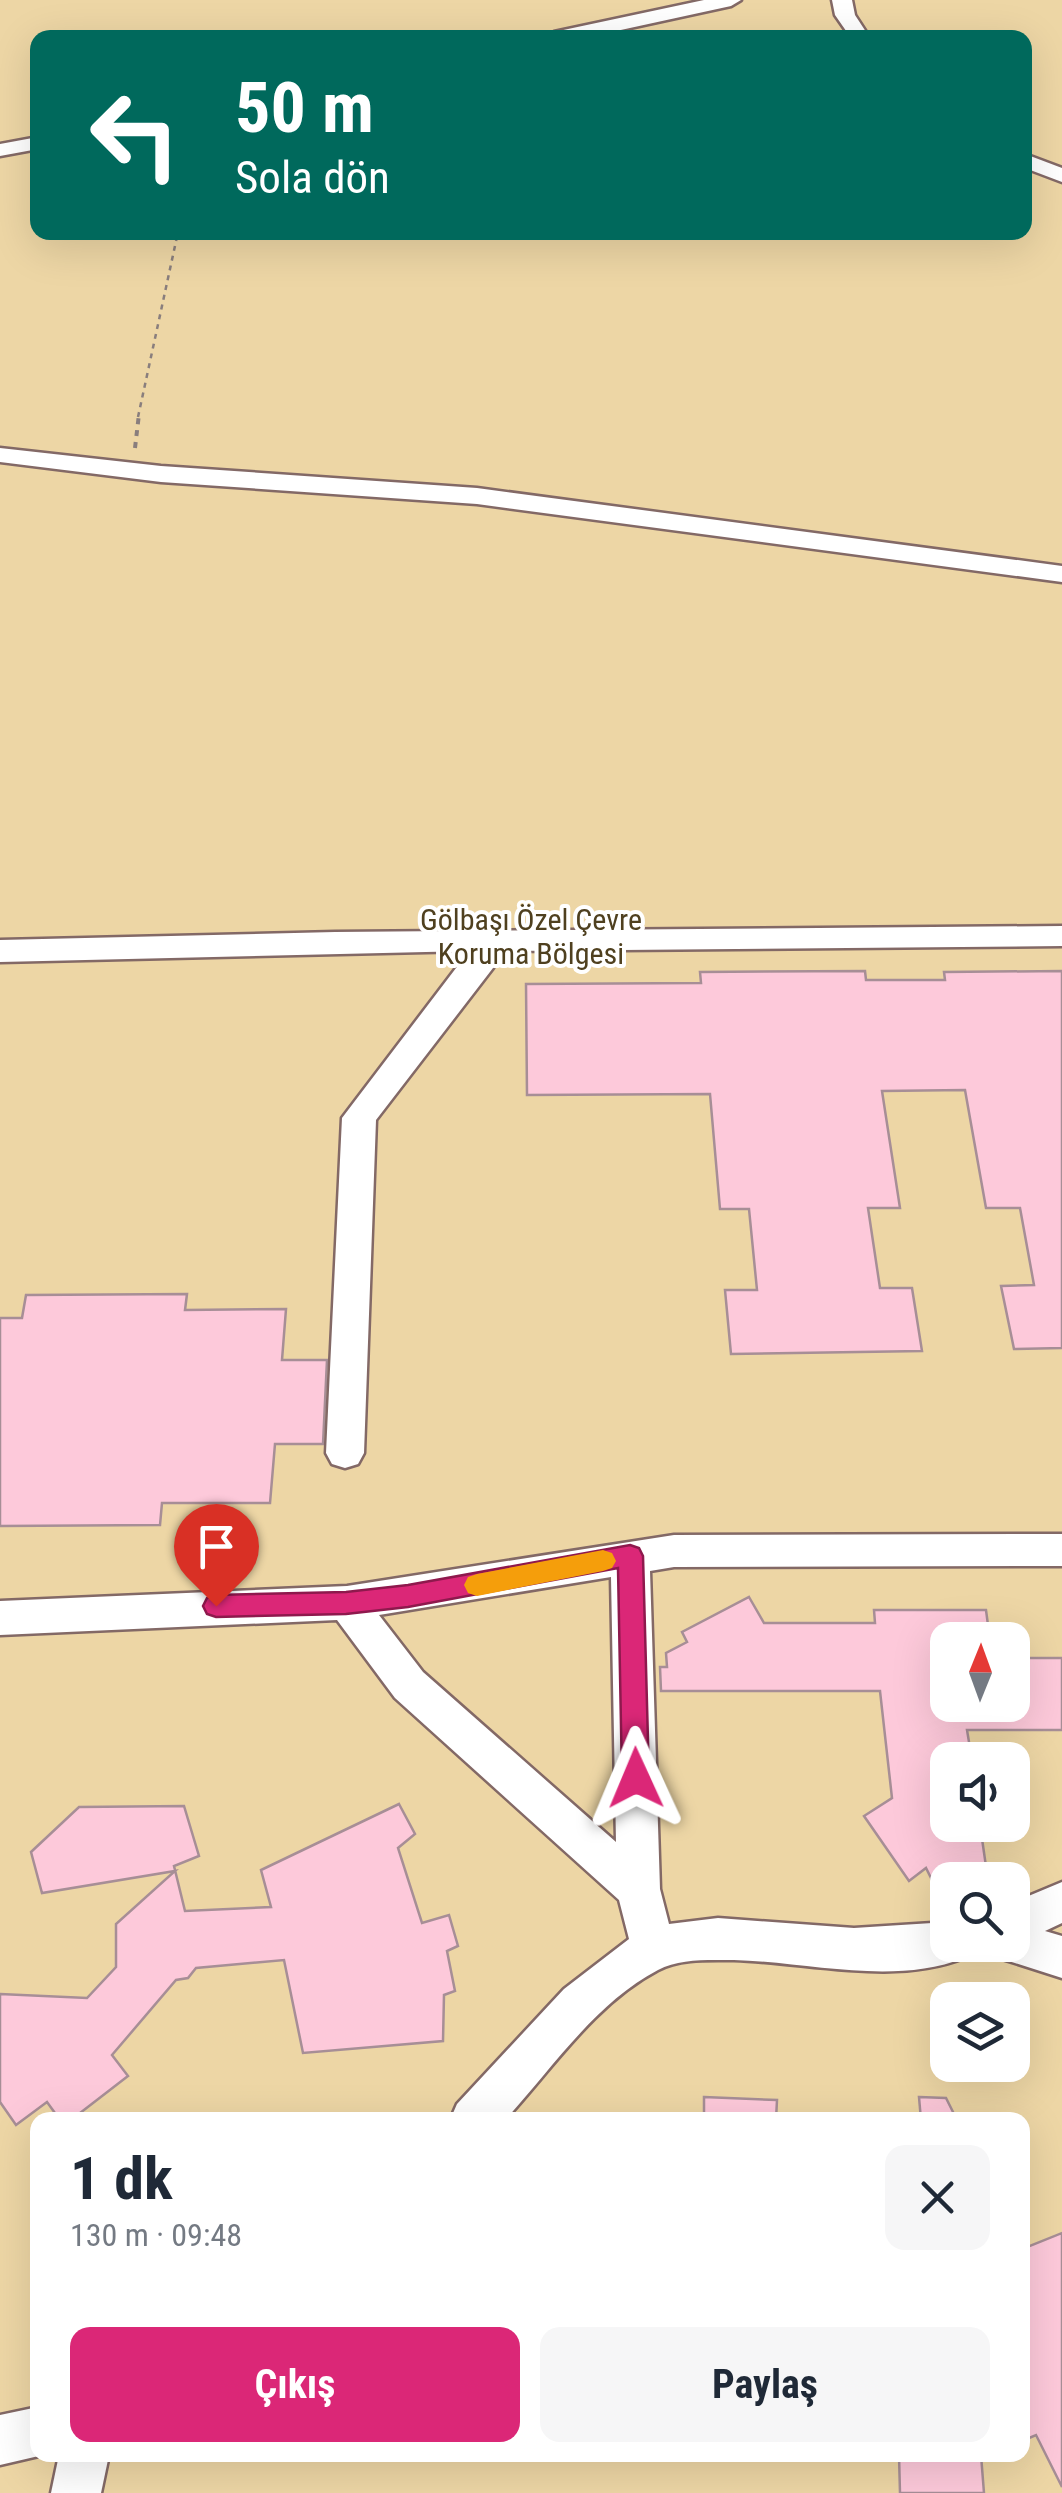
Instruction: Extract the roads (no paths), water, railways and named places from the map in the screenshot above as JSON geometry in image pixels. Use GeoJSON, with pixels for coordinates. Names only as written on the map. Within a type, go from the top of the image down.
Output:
{"type":"FeatureCollection","features":[{"type":"Feature","properties":{"kind":"street"},"geometry":{"type":"LineString","coordinates":[[591,30],[732,0]]}},
{"type":"Feature","properties":{"kind":"street"},"geometry":{"type":"LineString","coordinates":[[839,1],[855,30]]}},
{"type":"Feature","properties":{"kind":"street"},"geometry":{"type":"LineString","coordinates":[[0,150],[30,144]]}},
{"type":"Feature","properties":{"kind":"street"},"geometry":{"type":"LineString","coordinates":[[1032,163],[1062,176]]}},
{"type":"Feature","properties":{"kind":"street"},"geometry":{"type":"LineString","coordinates":[[0,455],[132,471],[477,496],[1062,574]]}},
{"type":"Feature","properties":{"kind":"street"},"geometry":{"type":"LineString","coordinates":[[0,951],[334,942],[1062,936]]}},
{"type":"Feature","properties":{"kind":"street"},"geometry":{"type":"LineString","coordinates":[[345,1453],[358,1118],[482,961],[487,943]]}},
{"type":"Feature","properties":{"kind":"street"},"geometry":{"type":"LineString","coordinates":[[0,1618],[346,1603],[477,1585],[630,1556],[713,1551],[1062,1550]]}},
{"type":"Feature","properties":{"kind":"street"},"geometry":{"type":"LineString","coordinates":[[630,1556],[638,1889],[654,1949]]}},
{"type":"Feature","properties":{"kind":"street"},"geometry":{"type":"LineString","coordinates":[[346,1603],[409,1685],[638,1889]]}},
{"type":"Feature","properties":{"kind":"street"},"geometry":{"type":"LineString","coordinates":[[1030,1917],[1062,1902]]}},
{"type":"Feature","properties":{"kind":"street"},"geometry":{"type":"LineString","coordinates":[[481,2112],[597,1988],[654,1949],[710,1941],[903,1948],[930,1944]]}},
{"type":"Feature","properties":{"kind":"street"},"geometry":{"type":"LineString","coordinates":[[1030,1947],[1062,1957]]}},
{"type":"Feature","properties":{"kind":"street"},"geometry":{"type":"LineString","coordinates":[[0,2440],[30,2434]]}},
{"type":"Feature","properties":{"kind":"street"},"geometry":{"type":"LineString","coordinates":[[76,2493],[83,2462]]}},
{"type":"Feature","properties":{"kind":"park label","name":"Gölbaşı Özel Çevre Koruma Bölgesi"},"geometry":{"type":"Point","coordinates":[531,936]}}]}
